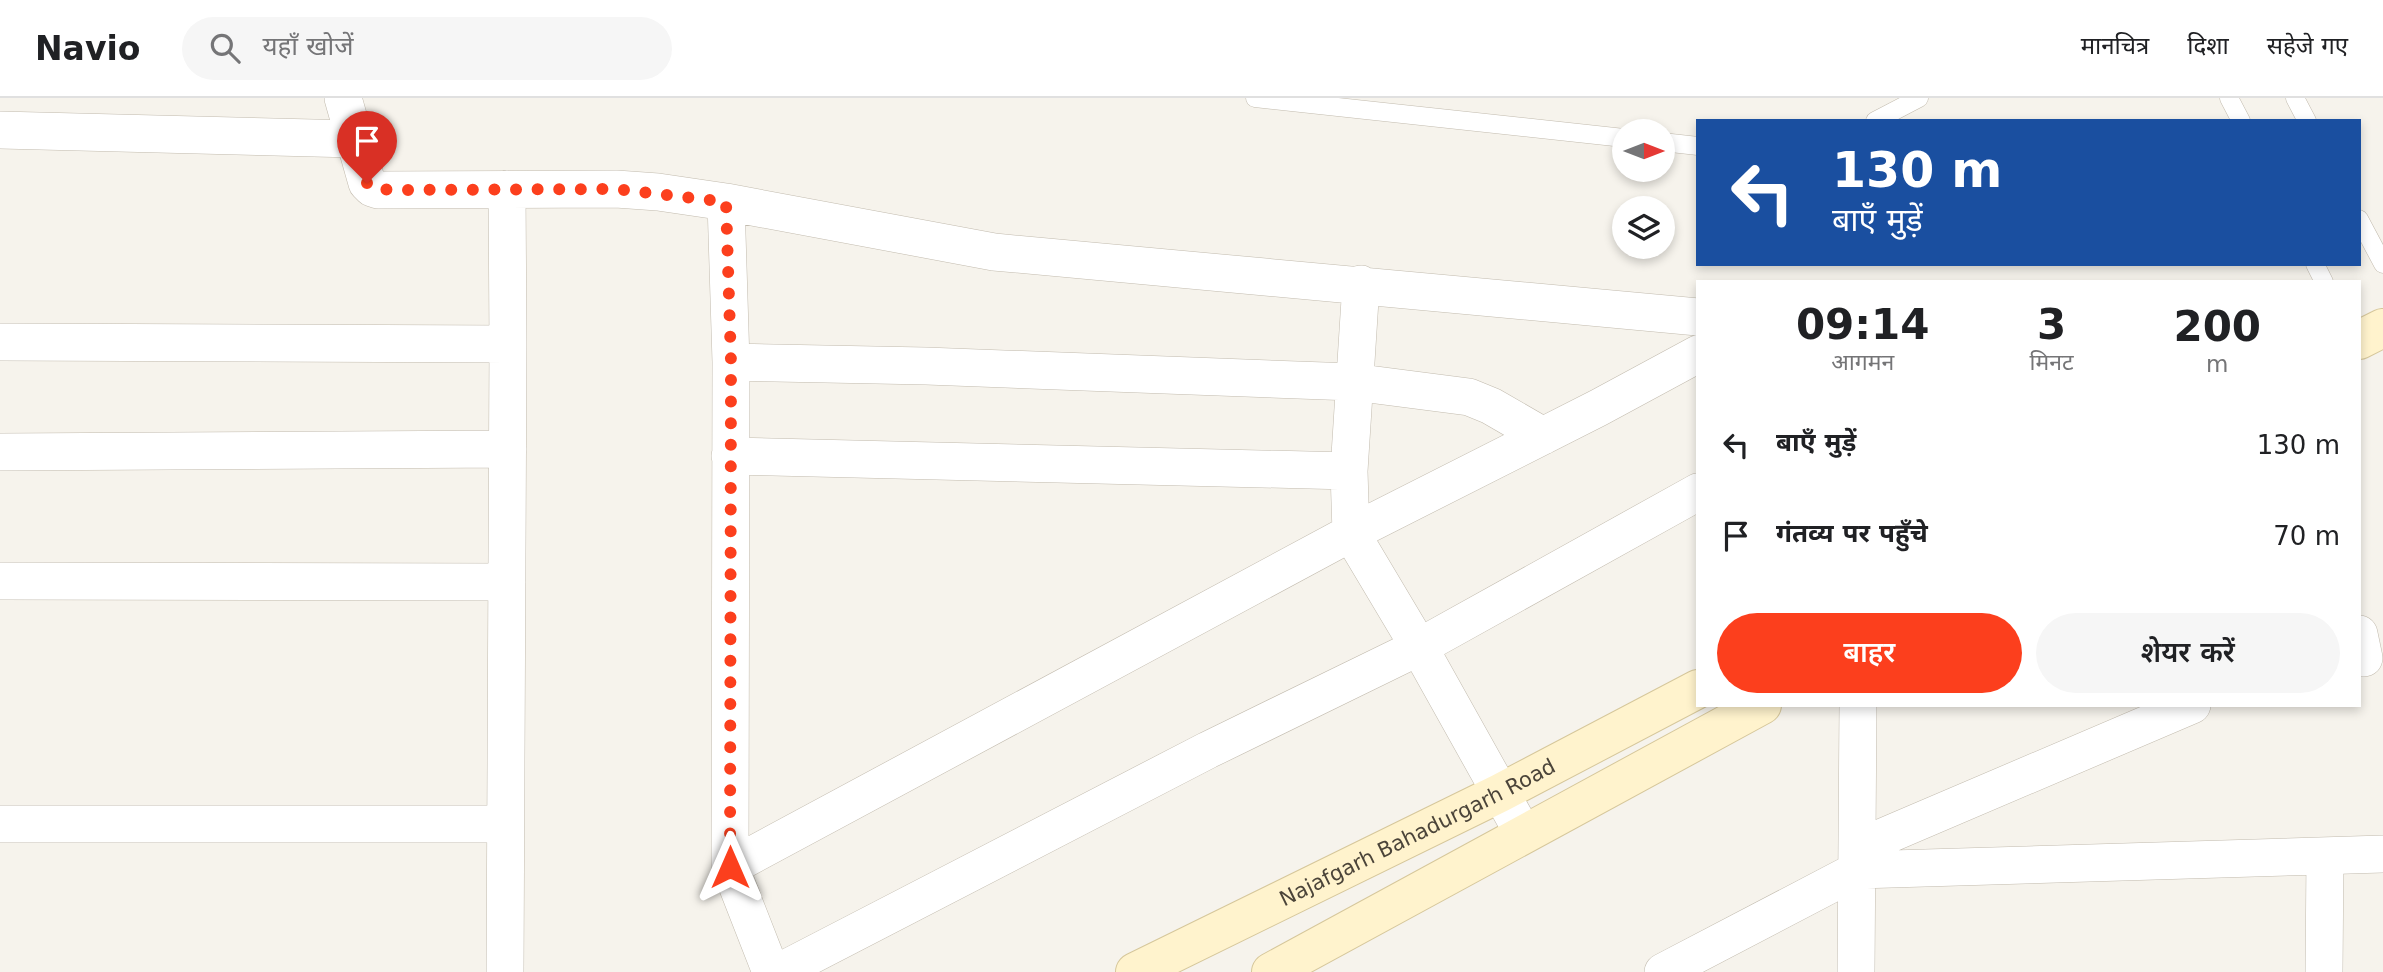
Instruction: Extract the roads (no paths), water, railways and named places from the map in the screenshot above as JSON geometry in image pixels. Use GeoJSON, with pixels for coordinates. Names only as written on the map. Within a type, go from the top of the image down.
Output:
{"type":"FeatureCollection","features":[{"type":"Feature","properties":{"kind":"main road"},"geometry":{"type":"LineString","coordinates":[[2361,339],[2383,328]]}},
{"type":"Feature","properties":{"kind":"main road","name":"Najafgarh Bahadurgarh Road"},"geometry":{"type":"LineString","coordinates":[[1135,972],[1500,793],[1696,690]]}},
{"type":"Feature","properties":{"kind":"main road"},"geometry":{"type":"LineString","coordinates":[[1271,972],[1758,707]]}},
{"type":"Feature","properties":{"kind":"street"},"geometry":{"type":"LineString","coordinates":[[343,98],[367,183],[372,188],[616,189],[726,202],[994,252],[1696,317]]}},
{"type":"Feature","properties":{"kind":"street"},"geometry":{"type":"LineString","coordinates":[[0,130],[354,139]]}},
{"type":"Feature","properties":{"kind":"street"},"geometry":{"type":"LineString","coordinates":[[505,972],[507,189]]}},
{"type":"Feature","properties":{"kind":"street"},"geometry":{"type":"LineString","coordinates":[[726,202],[731,362],[730,867],[771,972]]}},
{"type":"Feature","properties":{"kind":"street"},"geometry":{"type":"LineString","coordinates":[[1361,284],[1349,471],[1351,533],[1419,647],[1523,833]]}},
{"type":"Feature","properties":{"kind":"street"},"geometry":{"type":"LineString","coordinates":[[0,342],[508,344]]}},
{"type":"Feature","properties":{"kind":"street"},"geometry":{"type":"LineString","coordinates":[[730,867],[1351,533],[1696,356]]}},
{"type":"Feature","properties":{"kind":"street"},"geometry":{"type":"LineString","coordinates":[[731,362],[926,366],[1353,382],[1469,397],[1491,405],[1544,436]]}},
{"type":"Feature","properties":{"kind":"street"},"geometry":{"type":"LineString","coordinates":[[0,452],[508,449]]}},
{"type":"Feature","properties":{"kind":"street"},"geometry":{"type":"LineString","coordinates":[[730,456],[1349,471]]}},
{"type":"Feature","properties":{"kind":"street"},"geometry":{"type":"LineString","coordinates":[[779,972],[1208,750],[1419,647],[1696,493]]}},
{"type":"Feature","properties":{"kind":"street"},"geometry":{"type":"LineString","coordinates":[[0,581],[507,582]]}},
{"type":"Feature","properties":{"kind":"street"},"geometry":{"type":"LineString","coordinates":[[1856,972],[1858,707]]}},
{"type":"Feature","properties":{"kind":"street"},"geometry":{"type":"LineString","coordinates":[[1663,972],[1857,859],[2188,707]]}},
{"type":"Feature","properties":{"kind":"street"},"geometry":{"type":"LineString","coordinates":[[0,824],[505,824]]}},
{"type":"Feature","properties":{"kind":"street"},"geometry":{"type":"LineString","coordinates":[[1857,859],[2383,854]]}},
{"type":"Feature","properties":{"kind":"street"},"geometry":{"type":"LineString","coordinates":[[2324,972],[2325,856]]}},
{"type":"Feature","properties":{"kind":"lane"},"geometry":{"type":"LineString","coordinates":[[1255,98],[1612,137]]}},
{"type":"Feature","properties":{"kind":"lane"},"geometry":{"type":"LineString","coordinates":[[1879,119],[1919,98]]}},
{"type":"Feature","properties":{"kind":"lane"},"geometry":{"type":"LineString","coordinates":[[2229,98],[2240,119]]}},
{"type":"Feature","properties":{"kind":"lane"},"geometry":{"type":"LineString","coordinates":[[2295,98],[2306,119]]}},
{"type":"Feature","properties":{"kind":"lane"},"geometry":{"type":"LineString","coordinates":[[1675,143],[1696,146]]}},
{"type":"Feature","properties":{"kind":"lane"},"geometry":{"type":"LineString","coordinates":[[2361,223],[2383,264]]}}]}
